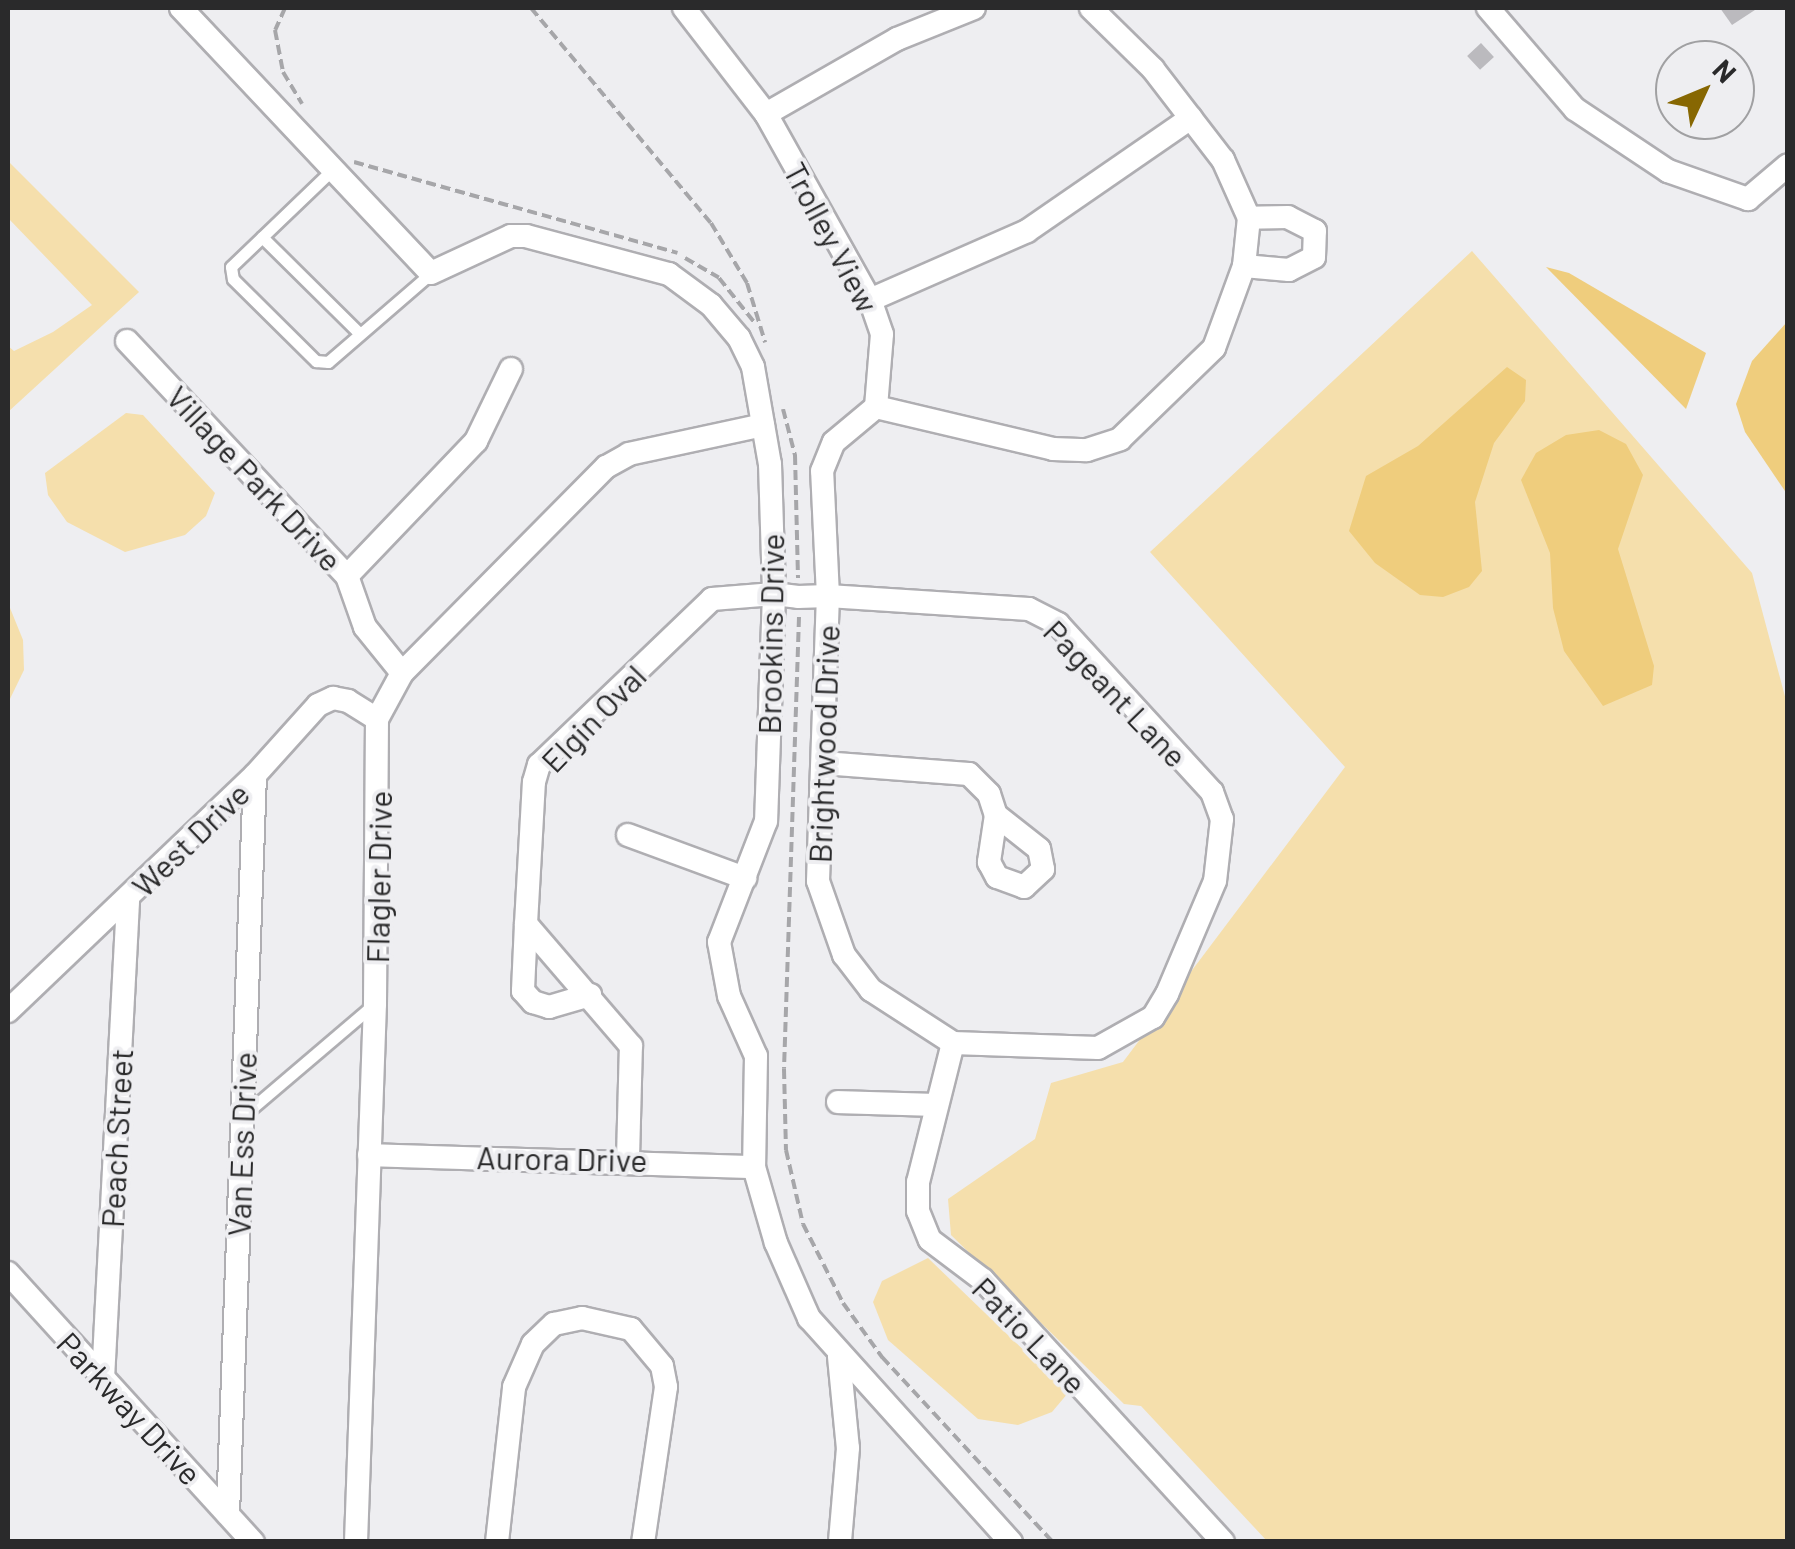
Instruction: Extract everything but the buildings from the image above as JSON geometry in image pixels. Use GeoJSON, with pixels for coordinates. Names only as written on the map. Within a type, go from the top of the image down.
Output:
{"type":"FeatureCollection","features":[{"type":"Feature","properties":{"kind":"street"},"geometry":{"type":"LineString","coordinates":[[182,8],[336,160],[431,273]]}},
{"type":"Feature","properties":{"kind":"street","name":"Trolley View"},"geometry":{"type":"LineString","coordinates":[[684,8],[766,114],[870,300],[882,334],[876,407]]}},
{"type":"Feature","properties":{"kind":"street"},"geometry":{"type":"LineString","coordinates":[[766,114],[897,39],[974,8]]}},
{"type":"Feature","properties":{"kind":"street"},"geometry":{"type":"LineString","coordinates":[[828,596],[822,471],[834,442],[876,407],[1053,449],[1087,450],[1120,439],[1214,348],[1244,266],[1248,218],[1223,160],[1191,118],[1091,8]]}},
{"type":"Feature","properties":{"kind":"street"},"geometry":{"type":"LineString","coordinates":[[1488,8],[1575,109],[1668,172],[1748,198],[1788,165]]}},
{"type":"Feature","properties":{"kind":"street"},"geometry":{"type":"LineString","coordinates":[[870,300],[1027,230],[1191,118]]}},
{"type":"Feature","properties":{"kind":"street"},"geometry":{"type":"LineString","coordinates":[[1244,266],[1289,270],[1314,257],[1315,232],[1288,216],[1248,218]]}},
{"type":"Feature","properties":{"kind":"street","name":"Brookins Drive"},"geometry":{"type":"LineString","coordinates":[[431,273],[510,236],[669,274],[711,305],[740,338],[753,368],[762,425],[774,594],[766,821],[719,942],[729,996],[756,1056],[754,1167],[776,1243],[809,1318],[839,1357],[1011,1542]]}},
{"type":"Feature","properties":{"kind":"street","name":"Village Park Drive"},"geometry":{"type":"LineString","coordinates":[[127,341],[347,576],[365,627],[402,673]]}},
{"type":"Feature","properties":{"kind":"street"},"geometry":{"type":"LineString","coordinates":[[347,576],[476,441],[511,369]]}},
{"type":"Feature","properties":{"kind":"street","name":"Flagler Drive"},"geometry":{"type":"LineString","coordinates":[[356,1542],[375,1004],[377,719],[402,673],[606,467],[630,454],[762,425]]}},
{"type":"Feature","properties":{"kind":"street","name":"Pageant Lane"},"geometry":{"type":"LineString","coordinates":[[774,594],[1029,610],[1058,624],[1212,792],[1222,819],[1215,881],[1152,1017],[1098,1048],[953,1042]]}},
{"type":"Feature","properties":{"kind":"street","name":"Elgin Oval"},"geometry":{"type":"LineString","coordinates":[[590,995],[549,1007],[523,991],[540,766],[712,599],[774,594]]}},
{"type":"Feature","properties":{"kind":"street","name":"Brightwood Drive"},"geometry":{"type":"LineString","coordinates":[[828,596],[818,881],[829,927],[872,990],[953,1042]]}},
{"type":"Feature","properties":{"kind":"street","name":"West Drive"},"geometry":{"type":"LineString","coordinates":[[8,1011],[255,775],[276,746],[332,698],[377,719]]}},
{"type":"Feature","properties":{"kind":"street"},"geometry":{"type":"LineString","coordinates":[[822,763],[970,774],[989,794],[996,814]]}},
{"type":"Feature","properties":{"kind":"street","name":"Van Ess Drive"},"geometry":{"type":"LineString","coordinates":[[228,1514],[255,775]]}},
{"type":"Feature","properties":{"kind":"street"},"geometry":{"type":"LineString","coordinates":[[628,835],[745,878]]}},
{"type":"Feature","properties":{"kind":"street","name":"Peach Street"},"geometry":{"type":"LineString","coordinates":[[103,1378],[128,898]]}},
{"type":"Feature","properties":{"kind":"street"},"geometry":{"type":"LineString","coordinates":[[526,924],[631,1046],[628,1158]]}},
{"type":"Feature","properties":{"kind":"street","name":"Patio Lane"},"geometry":{"type":"LineString","coordinates":[[953,1042],[918,1182],[918,1211],[930,1240],[983,1280],[1223,1542]]}},
{"type":"Feature","properties":{"kind":"street"},"geometry":{"type":"LineString","coordinates":[[838,1102],[934,1106]]}},
{"type":"Feature","properties":{"kind":"street","name":"Aurora Drive"},"geometry":{"type":"LineString","coordinates":[[369,1155],[628,1158],[754,1167]]}},
{"type":"Feature","properties":{"kind":"street","name":"Parkway Drive"},"geometry":{"type":"LineString","coordinates":[[8,1273],[253,1542]]}},
{"type":"Feature","properties":{"kind":"street"},"geometry":{"type":"LineString","coordinates":[[496,1542],[514,1387],[534,1344],[554,1324],[606,1319],[651,1346],[666,1386],[643,1542]]}},
{"type":"Feature","properties":{"kind":"street"},"geometry":{"type":"LineString","coordinates":[[839,1357],[848,1448],[840,1542]]}},
{"type":"Feature","properties":{"kind":"lane"},"geometry":{"type":"LineString","coordinates":[[336,160],[231,267],[233,279],[316,362],[328,362],[431,273]]}},
{"type":"Feature","properties":{"kind":"lane"},"geometry":{"type":"LineString","coordinates":[[262,237],[358,333]]}},
{"type":"Feature","properties":{"kind":"lane"},"geometry":{"type":"LineString","coordinates":[[242,1117],[375,1004]]}},
{"type":"Feature","properties":{"kind":"path"},"geometry":{"type":"LineString","coordinates":[[284,8],[276,30],[283,72],[308,115]]}},
{"type":"Feature","properties":{"kind":"path"},"geometry":{"type":"LineString","coordinates":[[336,160],[668,249],[719,278],[763,333],[747,283],[712,223],[531,8]]}},
{"type":"Feature","properties":{"kind":"shaded area"},"geometry":{"type":"Polygon","coordinates":[[[8,161],[139,292],[8,412],[8,346],[14,351],[53,332],[92,305],[8,218],[8,161]]]}},
{"type":"Feature","properties":{"kind":"shaded area"},"geometry":{"type":"Polygon","coordinates":[[[1472,251],[1752,573],[1787,704],[1787,1541],[1267,1541],[1141,1406],[1124,1404],[951,1235],[948,1199],[1035,1139],[1051,1083],[1123,1062],[1345,767],[1150,552],[1472,251]]]}},
{"type":"Feature","properties":{"kind":"shaded area"},"geometry":{"type":"Polygon","coordinates":[[[1546,267],[1569,273],[1706,353],[1686,409],[1546,267]]]}},
{"type":"Feature","properties":{"kind":"shaded area"},"geometry":{"type":"Polygon","coordinates":[[[1787,322],[1787,494],[1745,432],[1736,404],[1752,361],[1787,322]]]}},
{"type":"Feature","properties":{"kind":"shaded area"},"geometry":{"type":"Polygon","coordinates":[[[1507,367],[1526,380],[1525,401],[1494,443],[1475,502],[1482,571],[1469,587],[1443,597],[1420,595],[1375,563],[1349,531],[1366,476],[1418,446],[1507,367]]]}},
{"type":"Feature","properties":{"kind":"shaded area"},"geometry":{"type":"Polygon","coordinates":[[[126,413],[143,415],[215,493],[206,516],[185,535],[125,552],[67,522],[48,495],[45,473],[126,413]]]}},
{"type":"Feature","properties":{"kind":"shaded area"},"geometry":{"type":"Polygon","coordinates":[[[1599,430],[1626,444],[1643,475],[1618,549],[1654,666],[1652,685],[1603,706],[1564,651],[1553,608],[1550,553],[1521,480],[1536,453],[1566,435],[1599,430]]]}},
{"type":"Feature","properties":{"kind":"shaded area"},"geometry":{"type":"Polygon","coordinates":[[[8,603],[23,640],[24,670],[8,703],[8,603]]]}},
{"type":"Feature","properties":{"kind":"shaded area"},"geometry":{"type":"Polygon","coordinates":[[[928,1258],[1068,1393],[1052,1412],[1018,1425],[978,1419],[888,1340],[873,1302],[882,1281],[928,1258]]]}}]}
